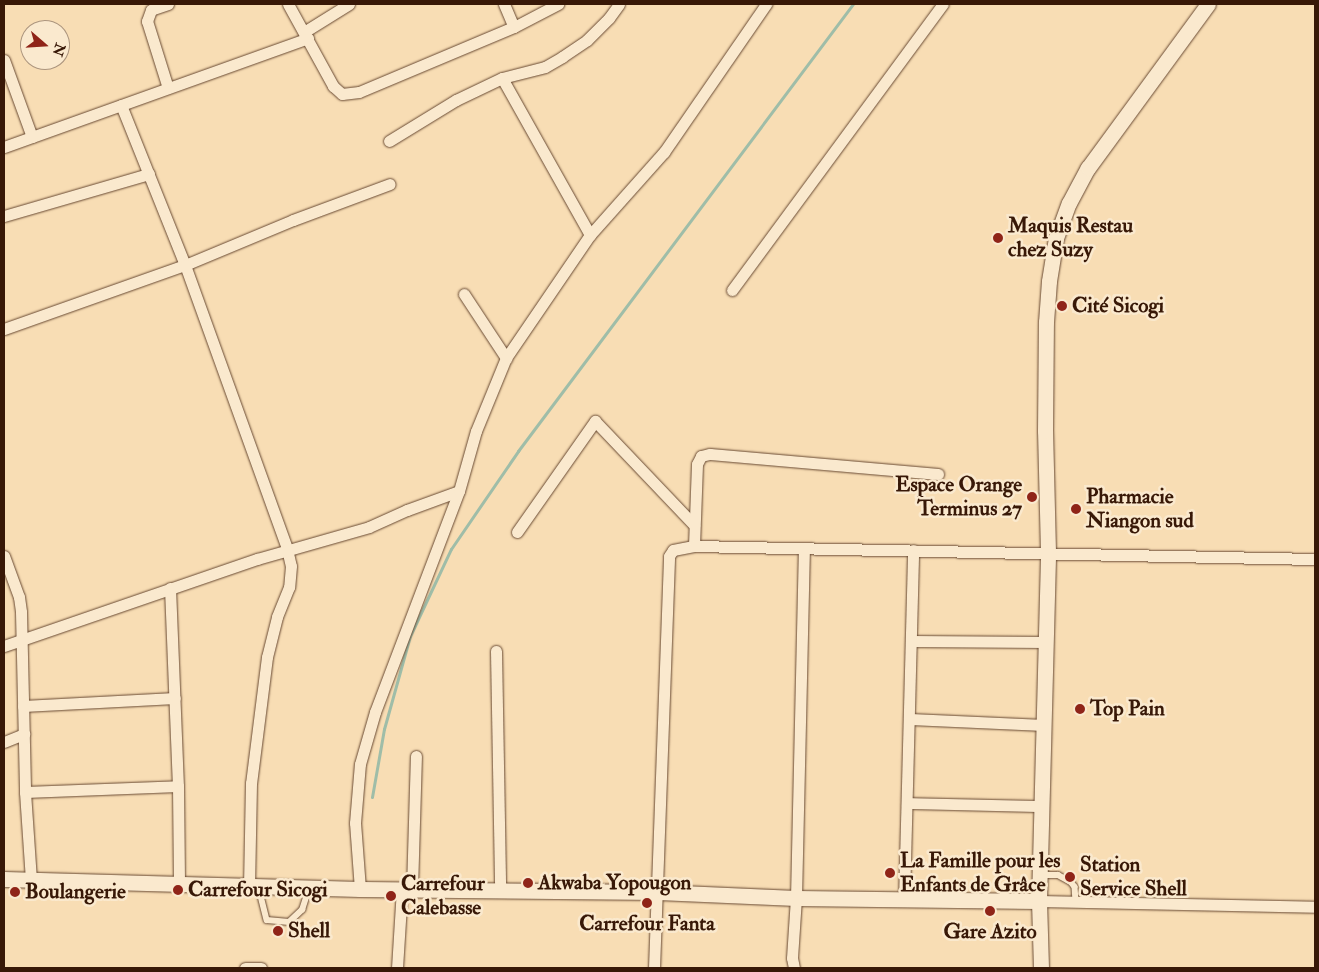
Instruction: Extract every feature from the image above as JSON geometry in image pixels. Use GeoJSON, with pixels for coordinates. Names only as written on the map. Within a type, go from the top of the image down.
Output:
{"type":"FeatureCollection","features":[{"type":"Feature","properties":{"kind":"street"},"geometry":{"type":"LineString","coordinates":[[168,4],[151,10],[147,21],[168,88]]}},
{"type":"Feature","properties":{"kind":"street"},"geometry":{"type":"LineString","coordinates":[[288,4],[332,86],[342,94],[359,92],[514,27],[558,4]]}},
{"type":"Feature","properties":{"kind":"street"},"geometry":{"type":"LineString","coordinates":[[4,147],[168,88],[306,35],[348,4]]}},
{"type":"Feature","properties":{"kind":"street"},"geometry":{"type":"LineString","coordinates":[[504,4],[514,27]]}},
{"type":"Feature","properties":{"kind":"street"},"geometry":{"type":"LineString","coordinates":[[389,141],[456,100],[502,78],[545,67],[562,57],[587,40],[619,4]]}},
{"type":"Feature","properties":{"kind":"street"},"geometry":{"type":"LineString","coordinates":[[360,889],[355,823],[360,764],[375,712],[459,491],[476,431],[506,358],[590,235],[664,152],[766,4]]}},
{"type":"Feature","properties":{"kind":"street"},"geometry":{"type":"LineString","coordinates":[[732,290],[943,4]]}},
{"type":"Feature","properties":{"kind":"street"},"geometry":{"type":"LineString","coordinates":[[1041,968],[1039,901],[1048,552],[1044,431],[1046,322],[1049,281],[1056,238],[1069,203],[1088,168],[1208,4]]}},
{"type":"Feature","properties":{"kind":"street"},"geometry":{"type":"LineString","coordinates":[[4,60],[32,137]]}},
{"type":"Feature","properties":{"kind":"street"},"geometry":{"type":"LineString","coordinates":[[502,78],[590,235]]}},
{"type":"Feature","properties":{"kind":"street"},"geometry":{"type":"LineString","coordinates":[[120,105],[185,266],[287,549],[291,566],[289,587],[277,617],[267,656],[251,783],[254,886]]}},
{"type":"Feature","properties":{"kind":"street"},"geometry":{"type":"LineString","coordinates":[[4,216],[148,174]]}},
{"type":"Feature","properties":{"kind":"street"},"geometry":{"type":"LineString","coordinates":[[4,329],[185,266],[293,220],[390,184]]}},
{"type":"Feature","properties":{"kind":"street"},"geometry":{"type":"LineString","coordinates":[[464,294],[506,358]]}},
{"type":"Feature","properties":{"kind":"street"},"geometry":{"type":"LineString","coordinates":[[517,532],[595,421],[694,525]]}},
{"type":"Feature","properties":{"kind":"street"},"geometry":{"type":"LineString","coordinates":[[694,546],[697,464],[701,456],[710,454],[938,474]]}},
{"type":"Feature","properties":{"kind":"street"},"geometry":{"type":"LineString","coordinates":[[4,646],[287,549],[369,527],[407,510],[459,491]]}},
{"type":"Feature","properties":{"kind":"street"},"geometry":{"type":"LineString","coordinates":[[654,968],[668,556],[673,550],[680,547],[694,546],[1315,559]]}},
{"type":"Feature","properties":{"kind":"street"},"geometry":{"type":"LineString","coordinates":[[794,968],[792,958],[796,898],[804,549]]}},
{"type":"Feature","properties":{"kind":"street"},"geometry":{"type":"LineString","coordinates":[[904,900],[913,550]]}},
{"type":"Feature","properties":{"kind":"street"},"geometry":{"type":"LineString","coordinates":[[4,556],[19,597],[22,612],[23,706],[31,880]]}},
{"type":"Feature","properties":{"kind":"street"},"geometry":{"type":"LineString","coordinates":[[170,588],[178,786],[178,885]]}},
{"type":"Feature","properties":{"kind":"street"},"geometry":{"type":"LineString","coordinates":[[912,642],[1046,642]]}},
{"type":"Feature","properties":{"kind":"street"},"geometry":{"type":"LineString","coordinates":[[496,651],[500,891]]}},
{"type":"Feature","properties":{"kind":"street"},"geometry":{"type":"LineString","coordinates":[[23,706],[175,698]]}},
{"type":"Feature","properties":{"kind":"street"},"geometry":{"type":"LineString","coordinates":[[910,719],[1044,725]]}},
{"type":"Feature","properties":{"kind":"street"},"geometry":{"type":"LineString","coordinates":[[4,742],[24,734]]}},
{"type":"Feature","properties":{"kind":"street"},"geometry":{"type":"LineString","coordinates":[[397,968],[407,889],[416,756]]}},
{"type":"Feature","properties":{"kind":"street"},"geometry":{"type":"LineString","coordinates":[[26,792],[178,786]]}},
{"type":"Feature","properties":{"kind":"street"},"geometry":{"type":"LineString","coordinates":[[907,803],[1042,806]]}},
{"type":"Feature","properties":{"kind":"street"},"geometry":{"type":"LineString","coordinates":[[4,879],[360,889],[658,892],[796,898],[1315,907]]}},
{"type":"Feature","properties":{"kind":"street"},"geometry":{"type":"LineString","coordinates":[[245,968],[261,968]]}},
{"type":"Feature","properties":{"kind":"lane"},"geometry":{"type":"LineString","coordinates":[[1040,875],[1058,876],[1071,882],[1075,887],[1076,902]]}},
{"type":"Feature","properties":{"kind":"lane"},"geometry":{"type":"LineString","coordinates":[[254,886],[266,920],[289,922],[302,910],[310,887]]}},
{"type":"Feature","properties":{"kind":"waterway"},"geometry":{"type":"LineString","coordinates":[[372,797],[384,729],[410,636],[451,549],[518,451],[853,4]]}},
{"type":"Feature","properties":{"kind":"place","name":"Maquis Restau chez Suzy"},"geometry":{"type":"Point","coordinates":[998,238]}},
{"type":"Feature","properties":{"kind":"place","name":"Cité Sicogi"},"geometry":{"type":"Point","coordinates":[1062,306]}},
{"type":"Feature","properties":{"kind":"place","name":"Espace Orange Terminus 27"},"geometry":{"type":"Point","coordinates":[1032,497]}},
{"type":"Feature","properties":{"kind":"place","name":"Pharmacie Niangon sud"},"geometry":{"type":"Point","coordinates":[1076,509]}},
{"type":"Feature","properties":{"kind":"place","name":"Top Pain"},"geometry":{"type":"Point","coordinates":[1080,709]}},
{"type":"Feature","properties":{"kind":"place","name":"La Famille pour les Enfants de Grâce"},"geometry":{"type":"Point","coordinates":[890,873]}},
{"type":"Feature","properties":{"kind":"place","name":"Station Service Shell"},"geometry":{"type":"Point","coordinates":[1070,877]}},
{"type":"Feature","properties":{"kind":"place","name":"Akwaba Yopougon"},"geometry":{"type":"Point","coordinates":[528,883]}},
{"type":"Feature","properties":{"kind":"place","name":"Carrefour Sicogi"},"geometry":{"type":"Point","coordinates":[178,890]}},
{"type":"Feature","properties":{"kind":"place","name":"Boulangerie"},"geometry":{"type":"Point","coordinates":[15,892]}},
{"type":"Feature","properties":{"kind":"place","name":"Carrefour Calebasse"},"geometry":{"type":"Point","coordinates":[391,896]}},
{"type":"Feature","properties":{"kind":"place","name":"Carrefour Fanta"},"geometry":{"type":"Point","coordinates":[647,903]}},
{"type":"Feature","properties":{"kind":"place","name":"Gare Azito"},"geometry":{"type":"Point","coordinates":[990,911]}},
{"type":"Feature","properties":{"kind":"place","name":"Shell"},"geometry":{"type":"Point","coordinates":[278,931]}}]}
